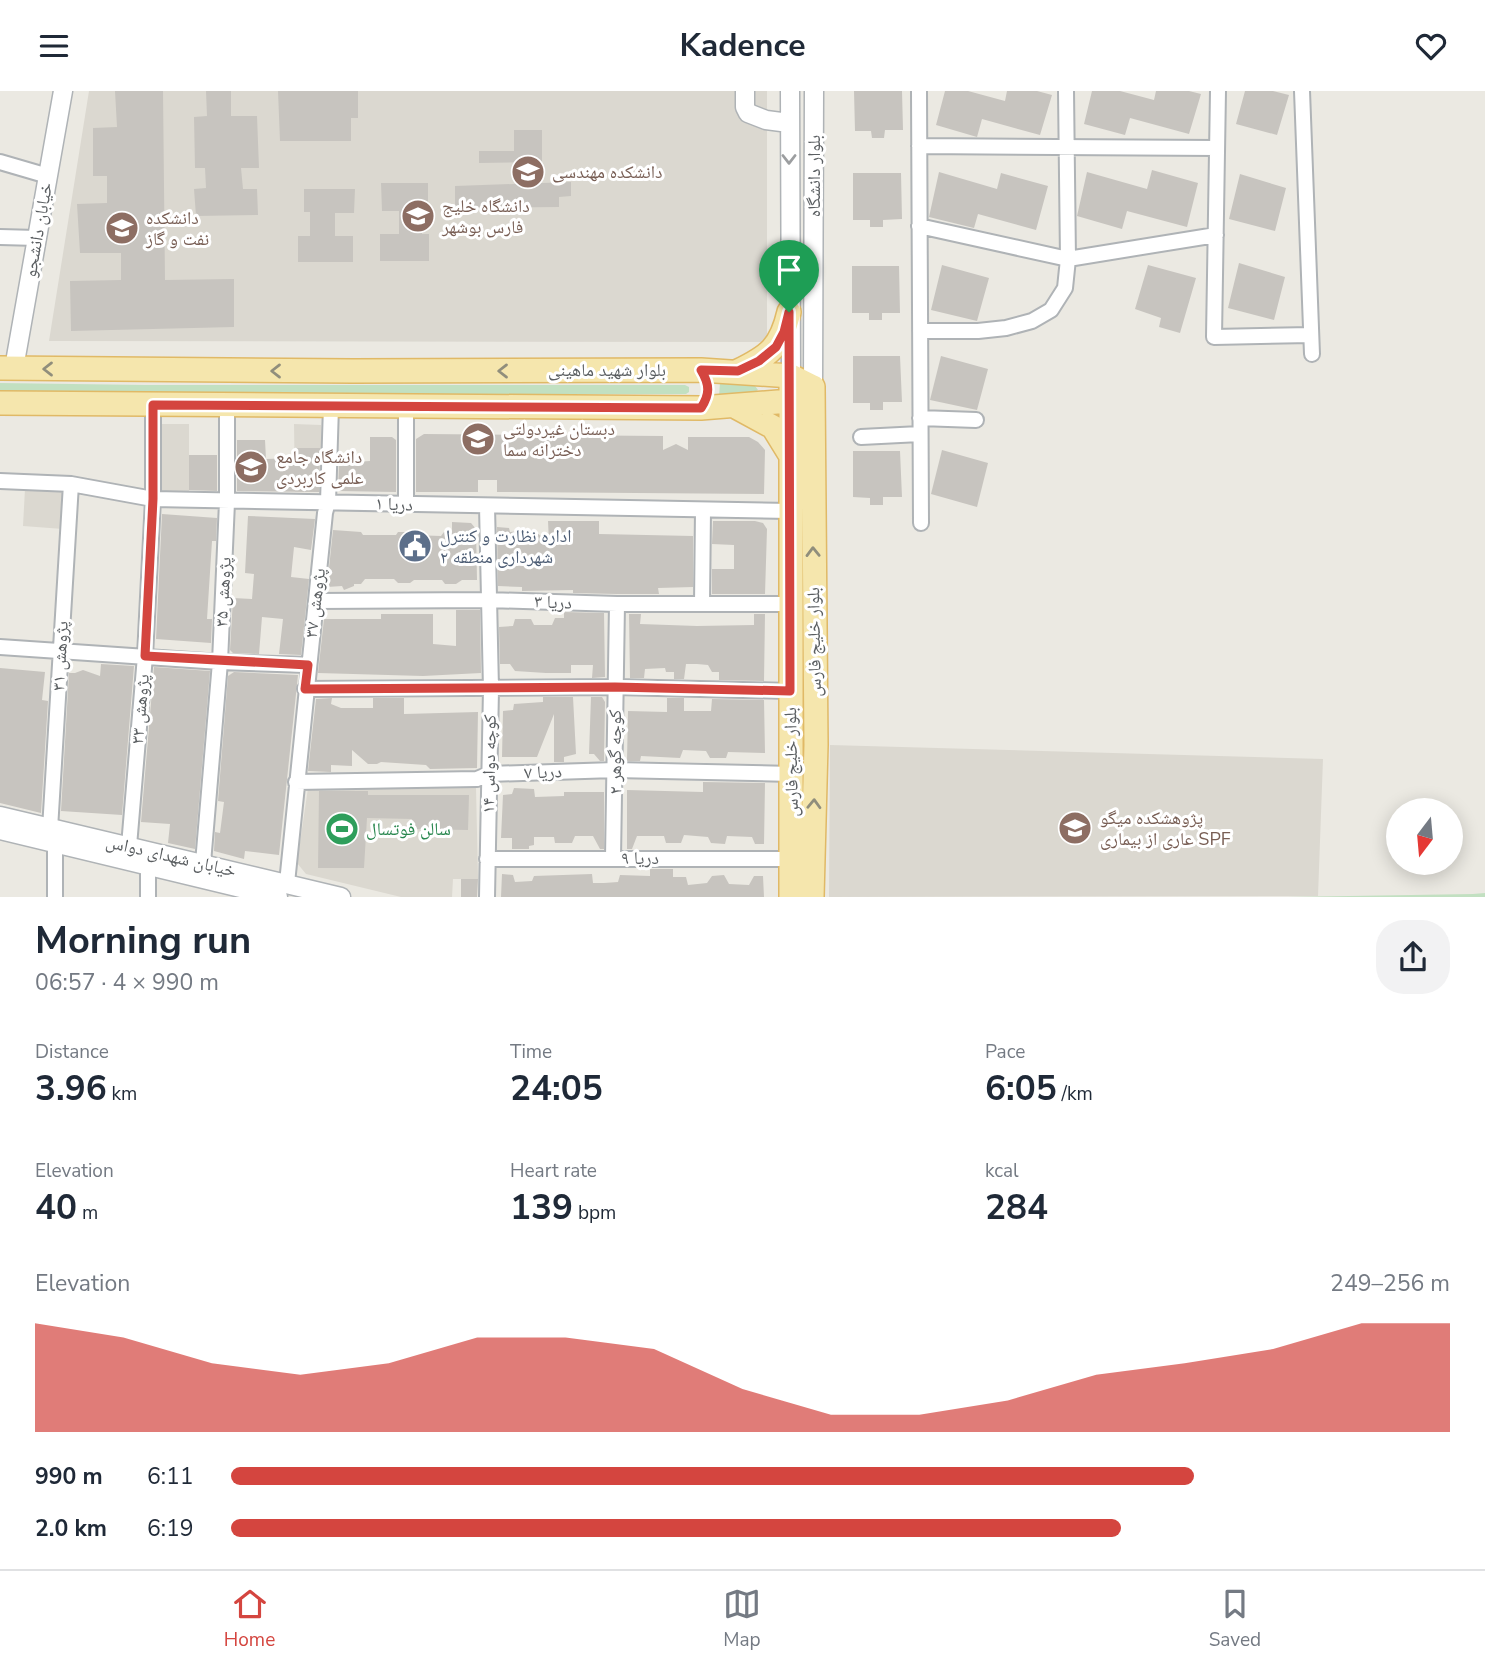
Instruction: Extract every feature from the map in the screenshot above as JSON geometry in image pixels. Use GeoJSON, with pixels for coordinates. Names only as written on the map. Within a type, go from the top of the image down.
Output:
{"type":"FeatureCollection","features":[{"type":"Feature","properties":{"kind":"main road"},"geometry":{"type":"LineString","coordinates":[[738,371],[759,361],[776,347],[784,332],[789,312]]}},
{"type":"Feature","properties":{"kind":"main road","name":"بلوار شهید ماهینی"},"geometry":{"type":"LineString","coordinates":[[7,368],[701,370],[791,376],[813,387]]}},
{"type":"Feature","properties":{"kind":"main road"},"geometry":{"type":"LineString","coordinates":[[701,370],[709,389],[708,398],[701,408]]}},
{"type":"Feature","properties":{"kind":"main road","name":"بلوار خلیج‌ فارس"},"geometry":{"type":"LineString","coordinates":[[791,376],[790,691],[792,773],[799,856],[792,897]]}},
{"type":"Feature","properties":{"kind":"main road"},"geometry":{"type":"LineString","coordinates":[[0,403],[701,408],[790,401],[813,387]]}},
{"type":"Feature","properties":{"kind":"main road","name":"بلوار خلیج ‌فارس"},"geometry":{"type":"LineString","coordinates":[[812,897],[799,856],[816,745],[813,387]]}},
{"type":"Feature","properties":{"kind":"main road"},"geometry":{"type":"LineString","coordinates":[[736,407],[773,427],[790,456]]}},
{"type":"Feature","properties":{"kind":"street","name":"خیابان دانشجو"},"geometry":{"type":"LineString","coordinates":[[7,368],[37,238],[63,91]]}},
{"type":"Feature","properties":{"kind":"street"},"geometry":{"type":"LineString","coordinates":[[745,91],[745,107],[748,113],[766,120],[789,123]]}},
{"type":"Feature","properties":{"kind":"street","name":"بلوار دانشگاه"},"geometry":{"type":"LineString","coordinates":[[790,91],[791,376]]}},
{"type":"Feature","properties":{"kind":"street","name":"بلوار دانشگاه"},"geometry":{"type":"LineString","coordinates":[[813,387],[814,91]]}},
{"type":"Feature","properties":{"kind":"street"},"geometry":{"type":"LineString","coordinates":[[919,91],[921,523]]}},
{"type":"Feature","properties":{"kind":"street"},"geometry":{"type":"LineString","coordinates":[[920,331],[997,329],[1032,321],[1051,310],[1065,288],[1068,260],[1066,91]]}},
{"type":"Feature","properties":{"kind":"street"},"geometry":{"type":"LineString","coordinates":[[1218,91],[1214,337],[1311,335]]}},
{"type":"Feature","properties":{"kind":"street"},"geometry":{"type":"LineString","coordinates":[[1302,91],[1312,354]]}},
{"type":"Feature","properties":{"kind":"street"},"geometry":{"type":"LineString","coordinates":[[919,146],[1217,148]]}},
{"type":"Feature","properties":{"kind":"street"},"geometry":{"type":"LineString","coordinates":[[0,162],[48,176]]}},
{"type":"Feature","properties":{"kind":"street"},"geometry":{"type":"LineString","coordinates":[[919,226],[1068,260],[1216,235]]}},
{"type":"Feature","properties":{"kind":"street"},"geometry":{"type":"LineString","coordinates":[[0,237],[37,238]]}},
{"type":"Feature","properties":{"kind":"street","name":"پژوهش ۳۳"},"geometry":{"type":"LineString","coordinates":[[129,846],[145,656],[153,499],[153,405]]}},
{"type":"Feature","properties":{"kind":"street","name":"پژوهش ۳۵"},"geometry":{"type":"LineString","coordinates":[[203,863],[219,662],[227,502],[227,405]]}},
{"type":"Feature","properties":{"kind":"street","name":"پژوهش ۳۷"},"geometry":{"type":"LineString","coordinates":[[283,890],[328,502],[331,406]]}},
{"type":"Feature","properties":{"kind":"street"},"geometry":{"type":"LineString","coordinates":[[406,407],[406,504]]}},
{"type":"Feature","properties":{"kind":"street"},"geometry":{"type":"LineString","coordinates":[[920,418],[976,420]]}},
{"type":"Feature","properties":{"kind":"street"},"geometry":{"type":"LineString","coordinates":[[861,437],[920,434]]}},
{"type":"Feature","properties":{"kind":"street","name":"دریا ۱"},"geometry":{"type":"LineString","coordinates":[[0,481],[71,484],[153,499],[227,502],[790,511]]}},
{"type":"Feature","properties":{"kind":"street","name":"پژوهش ۳۱"},"geometry":{"type":"LineString","coordinates":[[55,897],[53,836],[60,651],[71,484]]}},
{"type":"Feature","properties":{"kind":"street","name":"کوچه دواس ۱۴"},"geometry":{"type":"LineString","coordinates":[[487,506],[491,689],[487,897]]}},
{"type":"Feature","properties":{"kind":"street"},"geometry":{"type":"LineString","coordinates":[[702,604],[704,510]]}},
{"type":"Feature","properties":{"kind":"street","name":"دریا ۳"},"geometry":{"type":"LineString","coordinates":[[316,601],[790,604]]}},
{"type":"Feature","properties":{"kind":"street","name":"کوچه گوهر ۲"},"geometry":{"type":"LineString","coordinates":[[613,858],[617,604]]}},
{"type":"Feature","properties":{"kind":"street"},"geometry":{"type":"LineString","coordinates":[[0,647],[219,662],[308,665]]}},
{"type":"Feature","properties":{"kind":"street"},"geometry":{"type":"LineString","coordinates":[[305,689],[615,687],[790,691]]}},
{"type":"Feature","properties":{"kind":"street","name":"دریا ۷"},"geometry":{"type":"LineString","coordinates":[[296,782],[477,779],[489,774],[615,770],[792,773]]}},
{"type":"Feature","properties":{"kind":"street","name":"خیابان شهدای دواس"},"geometry":{"type":"LineString","coordinates":[[0,816],[53,836],[148,864],[283,890],[341,897]]}},
{"type":"Feature","properties":{"kind":"street","name":"خیابان شهدای دواس"},"geometry":{"type":"LineString","coordinates":[[0,830],[129,846],[203,863],[283,890]]}},
{"type":"Feature","properties":{"kind":"street","name":"دریا ۹"},"geometry":{"type":"LineString","coordinates":[[487,859],[799,856]]}},
{"type":"Feature","properties":{"kind":"street"},"geometry":{"type":"LineString","coordinates":[[148,864],[148,897]]}},
{"type":"Feature","properties":{"kind":"shaded area","name":"دانشگاه خلیج فارس بوشهر"},"geometry":{"type":"Polygon","coordinates":[[[89,91],[767,91],[767,342],[49,341],[89,91]]]}},
{"type":"Feature","properties":{"kind":"shaded area"},"geometry":{"type":"Polygon","coordinates":[[[159,424],[189,424],[189,493],[160,492],[159,424]]]}},
{"type":"Feature","properties":{"kind":"shaded area"},"geometry":{"type":"Polygon","coordinates":[[[294,424],[321,425],[323,492],[295,492],[294,424]]]}},
{"type":"Feature","properties":{"kind":"shaded area"},"geometry":{"type":"Polygon","coordinates":[[[25,489],[65,490],[63,529],[23,526],[25,489]]]}},
{"type":"Feature","properties":{"kind":"shaded area","name":"پژوهشکده میگو عاری از بیماری SPF"},"geometry":{"type":"Polygon","coordinates":[[[830,745],[1323,759],[1318,896],[829,897],[830,745]]]}},
{"type":"Feature","properties":{"kind":"shaded area"},"geometry":{"type":"Polygon","coordinates":[[[476,787],[478,879],[453,879],[452,897],[401,897],[306,874],[297,863],[308,788],[476,787]]]}},
{"type":"Feature","properties":{"kind":"green space"},"geometry":{"type":"Polygon","coordinates":[[[0,383],[685,385],[689,387],[689,392],[145,394],[0,392],[0,383]]]}},
{"type":"Feature","properties":{"kind":"green space"},"geometry":{"type":"Polygon","coordinates":[[[720,383],[753,383],[758,390],[752,394],[719,396],[720,383]]]}},
{"type":"Feature","properties":{"kind":"green space"},"geometry":{"type":"Polygon","coordinates":[[[1485,893],[1485,897],[1287,897],[1473,894],[1485,893]]]}},
{"type":"Feature","properties":{"kind":"building","name":"دانشکده نفت و گاز"},"geometry":{"type":"Polygon","coordinates":[[[115,91],[163,91],[165,280],[234,279],[234,327],[71,331],[70,281],[121,280],[121,253],[80,253],[77,204],[107,203],[107,176],[93,176],[93,128],[117,127],[115,91]]]}},
{"type":"Feature","properties":{"kind":"building"},"geometry":{"type":"Polygon","coordinates":[[[206,91],[231,91],[231,116],[257,116],[259,168],[241,168],[243,189],[257,189],[258,215],[196,216],[194,189],[206,188],[205,168],[195,168],[194,117],[207,116],[206,91]]]}},
{"type":"Feature","properties":{"kind":"building"},"geometry":{"type":"Polygon","coordinates":[[[278,91],[358,91],[358,118],[351,118],[351,141],[280,141],[278,91]]]}},
{"type":"Feature","properties":{"kind":"building"},"geometry":{"type":"Polygon","coordinates":[[[854,91],[902,91],[903,130],[885,130],[884,138],[872,138],[871,131],[855,131],[854,91]]]}},
{"type":"Feature","properties":{"kind":"building"},"geometry":{"type":"Polygon","coordinates":[[[945,91],[968,91],[1005,101],[1007,91],[1037,91],[1052,95],[1040,135],[982,119],[977,137],[936,125],[945,91]]]}},
{"type":"Feature","properties":{"kind":"building"},"geometry":{"type":"Polygon","coordinates":[[[1092,91],[1120,91],[1154,100],[1156,91],[1189,91],[1201,94],[1189,134],[1130,118],[1125,135],[1084,124],[1092,91]]]}},
{"type":"Feature","properties":{"kind":"building"},"geometry":{"type":"Polygon","coordinates":[[[1245,91],[1273,91],[1289,95],[1277,135],[1236,124],[1245,91]]]}},
{"type":"Feature","properties":{"kind":"building"},"geometry":{"type":"Polygon","coordinates":[[[514,130],[542,130],[542,162],[479,163],[479,151],[514,151],[514,130]]]}},
{"type":"Feature","properties":{"kind":"building"},"geometry":{"type":"Polygon","coordinates":[[[1152,170],[1198,183],[1187,227],[1127,211],[1122,229],[1077,216],[1087,172],[1147,189],[1152,170]]]}},
{"type":"Feature","properties":{"kind":"building"},"geometry":{"type":"Polygon","coordinates":[[[939,172],[997,189],[1001,173],[1048,186],[1036,230],[978,214],[974,228],[929,217],[939,172]]]}},
{"type":"Feature","properties":{"kind":"building"},"geometry":{"type":"Polygon","coordinates":[[[853,173],[901,173],[902,219],[883,220],[883,227],[870,227],[870,220],[853,220],[853,173]]]}},
{"type":"Feature","properties":{"kind":"building"},"geometry":{"type":"Polygon","coordinates":[[[1240,174],[1286,188],[1275,231],[1229,219],[1240,174]]]}},
{"type":"Feature","properties":{"kind":"building","name":"دانشکده مهندسی"},"geometry":{"type":"Polygon","coordinates":[[[571,182],[571,196],[559,197],[559,207],[455,208],[455,186],[571,182]]]}},
{"type":"Feature","properties":{"kind":"building"},"geometry":{"type":"Polygon","coordinates":[[[381,183],[428,183],[428,212],[422,211],[422,234],[429,234],[429,261],[380,261],[380,234],[399,234],[399,211],[382,211],[381,183]]]}},
{"type":"Feature","properties":{"kind":"building"},"geometry":{"type":"Polygon","coordinates":[[[304,189],[355,189],[354,213],[335,213],[335,236],[353,236],[353,262],[298,262],[298,236],[310,236],[310,212],[304,212],[304,189]]]}},
{"type":"Feature","properties":{"kind":"building"},"geometry":{"type":"Polygon","coordinates":[[[1239,263],[1285,277],[1274,320],[1228,308],[1239,263]]]}},
{"type":"Feature","properties":{"kind":"building"},"geometry":{"type":"Polygon","coordinates":[[[942,265],[989,278],[977,321],[931,310],[942,265]]]}},
{"type":"Feature","properties":{"kind":"building"},"geometry":{"type":"Polygon","coordinates":[[[1148,265],[1196,278],[1180,333],[1159,327],[1161,318],[1135,309],[1148,265]]]}},
{"type":"Feature","properties":{"kind":"building"},"geometry":{"type":"Polygon","coordinates":[[[852,266],[899,266],[900,313],[882,313],[882,320],[869,320],[869,313],[852,313],[852,266]]]}},
{"type":"Feature","properties":{"kind":"building"},"geometry":{"type":"Polygon","coordinates":[[[853,356],[900,356],[902,402],[883,402],[883,410],[870,410],[870,403],[853,403],[853,356]]]}},
{"type":"Feature","properties":{"kind":"building"},"geometry":{"type":"Polygon","coordinates":[[[941,356],[988,369],[977,410],[930,400],[941,356]]]}},
{"type":"Feature","properties":{"kind":"building"},"geometry":{"type":"Polygon","coordinates":[[[424,434],[663,436],[663,450],[676,444],[688,450],[688,437],[749,437],[765,450],[764,494],[497,492],[497,480],[478,480],[478,492],[416,492],[416,439],[424,434]]]}},
{"type":"Feature","properties":{"kind":"building"},"geometry":{"type":"Polygon","coordinates":[[[370,437],[392,437],[396,440],[396,492],[338,491],[339,463],[370,461],[370,437]]]}},
{"type":"Feature","properties":{"kind":"building"},"geometry":{"type":"Polygon","coordinates":[[[237,440],[265,440],[266,459],[294,458],[294,448],[320,448],[319,492],[237,491],[237,440]]]}},
{"type":"Feature","properties":{"kind":"building"},"geometry":{"type":"Polygon","coordinates":[[[942,450],[988,463],[977,507],[931,494],[942,450]]]}},
{"type":"Feature","properties":{"kind":"building"},"geometry":{"type":"Polygon","coordinates":[[[853,451],[900,451],[902,497],[883,497],[883,505],[870,505],[870,498],[853,497],[853,451]]]}},
{"type":"Feature","properties":{"kind":"building"},"geometry":{"type":"Polygon","coordinates":[[[189,455],[217,455],[217,491],[189,490],[189,455]]]}},
{"type":"Feature","properties":{"kind":"building"},"geometry":{"type":"Polygon","coordinates":[[[162,514],[217,518],[216,541],[212,541],[207,619],[212,619],[211,643],[156,639],[162,514]]]}},
{"type":"Feature","properties":{"kind":"building"},"geometry":{"type":"Polygon","coordinates":[[[248,516],[315,519],[311,550],[294,547],[291,577],[309,579],[301,655],[279,654],[283,619],[262,617],[259,654],[233,653],[230,650],[233,598],[252,599],[254,574],[245,573],[248,516]]]}},
{"type":"Feature","properties":{"kind":"building"},"geometry":{"type":"Polygon","coordinates":[[[548,521],[599,521],[599,534],[693,536],[693,587],[658,588],[659,594],[617,594],[573,593],[573,590],[522,591],[522,587],[498,586],[497,527],[509,528],[510,532],[533,530],[549,542],[548,521]]]}},
{"type":"Feature","properties":{"kind":"building"},"geometry":{"type":"Polygon","coordinates":[[[713,521],[763,523],[767,529],[765,594],[712,594],[712,569],[734,569],[734,545],[712,544],[713,521]]]}},
{"type":"Feature","properties":{"kind":"building"},"geometry":{"type":"Polygon","coordinates":[[[452,522],[471,523],[476,529],[477,580],[445,584],[442,580],[398,583],[394,579],[365,579],[361,584],[354,584],[344,590],[342,586],[327,587],[333,530],[361,532],[363,535],[396,535],[398,532],[410,532],[411,535],[441,536],[444,532],[452,532],[452,522]]]}},
{"type":"Feature","properties":{"kind":"building"},"geometry":{"type":"Polygon","coordinates":[[[456,610],[480,610],[481,673],[423,676],[318,673],[324,619],[381,619],[381,614],[433,614],[433,644],[456,646],[456,610]]]}},
{"type":"Feature","properties":{"kind":"building"},"geometry":{"type":"Polygon","coordinates":[[[564,612],[604,613],[605,677],[592,678],[593,665],[571,665],[571,673],[546,673],[515,671],[510,664],[500,664],[499,627],[513,626],[515,619],[531,619],[534,625],[552,625],[555,618],[564,618],[564,612]]]}},
{"type":"Feature","properties":{"kind":"building"},"geometry":{"type":"Polygon","coordinates":[[[629,614],[641,614],[640,624],[697,626],[754,625],[754,614],[765,614],[764,681],[719,680],[719,672],[712,672],[708,665],[697,664],[686,664],[684,679],[674,679],[674,672],[666,672],[665,668],[645,669],[644,678],[630,678],[629,614]]]}},
{"type":"Feature","properties":{"kind":"building"},"geometry":{"type":"Polygon","coordinates":[[[101,664],[134,666],[122,815],[61,811],[69,673],[83,670],[100,676],[101,664]]]}},
{"type":"Feature","properties":{"kind":"building"},"geometry":{"type":"Polygon","coordinates":[[[154,667],[210,671],[195,849],[168,843],[170,824],[141,822],[154,667]]]}},
{"type":"Feature","properties":{"kind":"building"},"geometry":{"type":"Polygon","coordinates":[[[0,668],[45,672],[42,700],[48,701],[41,813],[0,803],[0,668]]]}},
{"type":"Feature","properties":{"kind":"building"},"geometry":{"type":"Polygon","coordinates":[[[234,672],[298,675],[279,855],[245,851],[244,859],[214,851],[215,832],[220,833],[224,802],[218,801],[228,676],[234,672]]]}},
{"type":"Feature","properties":{"kind":"building"},"geometry":{"type":"Polygon","coordinates":[[[543,697],[573,697],[576,754],[564,757],[564,762],[554,762],[554,714],[537,757],[502,757],[503,711],[513,710],[514,704],[543,702],[543,697]]]}},
{"type":"Feature","properties":{"kind":"building"},"geometry":{"type":"Polygon","coordinates":[[[591,697],[602,697],[605,702],[604,761],[600,761],[594,754],[589,754],[591,697]]]}},
{"type":"Feature","properties":{"kind":"building"},"geometry":{"type":"Polygon","coordinates":[[[332,698],[331,704],[341,708],[373,708],[373,698],[404,698],[404,714],[478,712],[477,768],[430,769],[426,765],[381,762],[368,764],[352,750],[352,766],[331,765],[331,772],[308,771],[316,699],[332,698]]]}},
{"type":"Feature","properties":{"kind":"building"},"geometry":{"type":"Polygon","coordinates":[[[667,698],[684,698],[684,711],[711,711],[712,699],[764,700],[765,753],[728,752],[726,758],[710,758],[706,751],[683,750],[680,758],[641,756],[640,761],[627,761],[628,711],[667,712],[667,698]]]}},
{"type":"Feature","properties":{"kind":"building"},"geometry":{"type":"Polygon","coordinates":[[[703,782],[765,783],[764,844],[755,844],[752,837],[727,836],[725,844],[711,843],[708,837],[684,835],[681,843],[666,843],[664,836],[637,836],[632,849],[627,849],[627,790],[703,792],[703,782]]]}},
{"type":"Feature","properties":{"kind":"building"},"geometry":{"type":"Polygon","coordinates":[[[514,788],[534,789],[535,797],[564,796],[564,792],[604,792],[604,849],[600,849],[593,836],[575,836],[572,843],[555,843],[554,837],[534,837],[534,845],[529,846],[529,849],[512,849],[512,838],[501,838],[503,795],[512,794],[514,788]]]}},
{"type":"Feature","properties":{"kind":"building"},"geometry":{"type":"Polygon","coordinates":[[[319,791],[368,791],[368,795],[469,795],[468,830],[413,829],[412,819],[367,818],[364,868],[318,868],[319,791]]]}},
{"type":"Feature","properties":{"kind":"building"},"geometry":{"type":"Polygon","coordinates":[[[650,869],[673,869],[673,877],[686,877],[688,885],[707,883],[712,876],[724,875],[729,884],[749,885],[754,876],[763,876],[764,897],[501,897],[502,874],[513,875],[515,882],[532,881],[534,876],[592,874],[593,883],[604,883],[618,882],[620,875],[650,876],[650,869]]]}},
{"type":"Feature","properties":{"kind":"building"},"geometry":{"type":"Polygon","coordinates":[[[461,879],[478,879],[477,897],[461,897],[461,879]]]}},
{"type":"Feature","properties":{"kind":"place","name":"دانشکده مهندسی"},"geometry":{"type":"Point","coordinates":[528,172]}},
{"type":"Feature","properties":{"kind":"place","name":"دانشگاه خلیج فارس بوشهر"},"geometry":{"type":"Point","coordinates":[418,216]}},
{"type":"Feature","properties":{"kind":"place","name":"دانشکده نفت و گاز"},"geometry":{"type":"Point","coordinates":[122,228]}},
{"type":"Feature","properties":{"kind":"place","name":"دبستان غیردولتی دخترانه سما"},"geometry":{"type":"Point","coordinates":[478,439]}},
{"type":"Feature","properties":{"kind":"place","name":"دانشگاه جامع علمی کاربردی"},"geometry":{"type":"Point","coordinates":[251,467]}},
{"type":"Feature","properties":{"kind":"place","name":"اداره‌ نظارت و کنترل شهرداری منطقه ۲"},"geometry":{"type":"Point","coordinates":[415,546]}},
{"type":"Feature","properties":{"kind":"place","name":"پژوهشکده میگو عاری از بیماری SPF"},"geometry":{"type":"Point","coordinates":[1075,828]}},
{"type":"Feature","properties":{"kind":"place","name":"سالن فوتسال"},"geometry":{"type":"Point","coordinates":[342,829]}},
{"type":"Feature","properties":{"kind":"route"},"geometry":{"type":"LineString","coordinates":[[789,312],[790,691],[615,687],[305,689],[308,665],[145,656],[153,499],[153,405],[701,408],[708,398],[709,389],[701,370],[738,371],[759,361],[776,347],[784,332],[789,312]]}}]}
